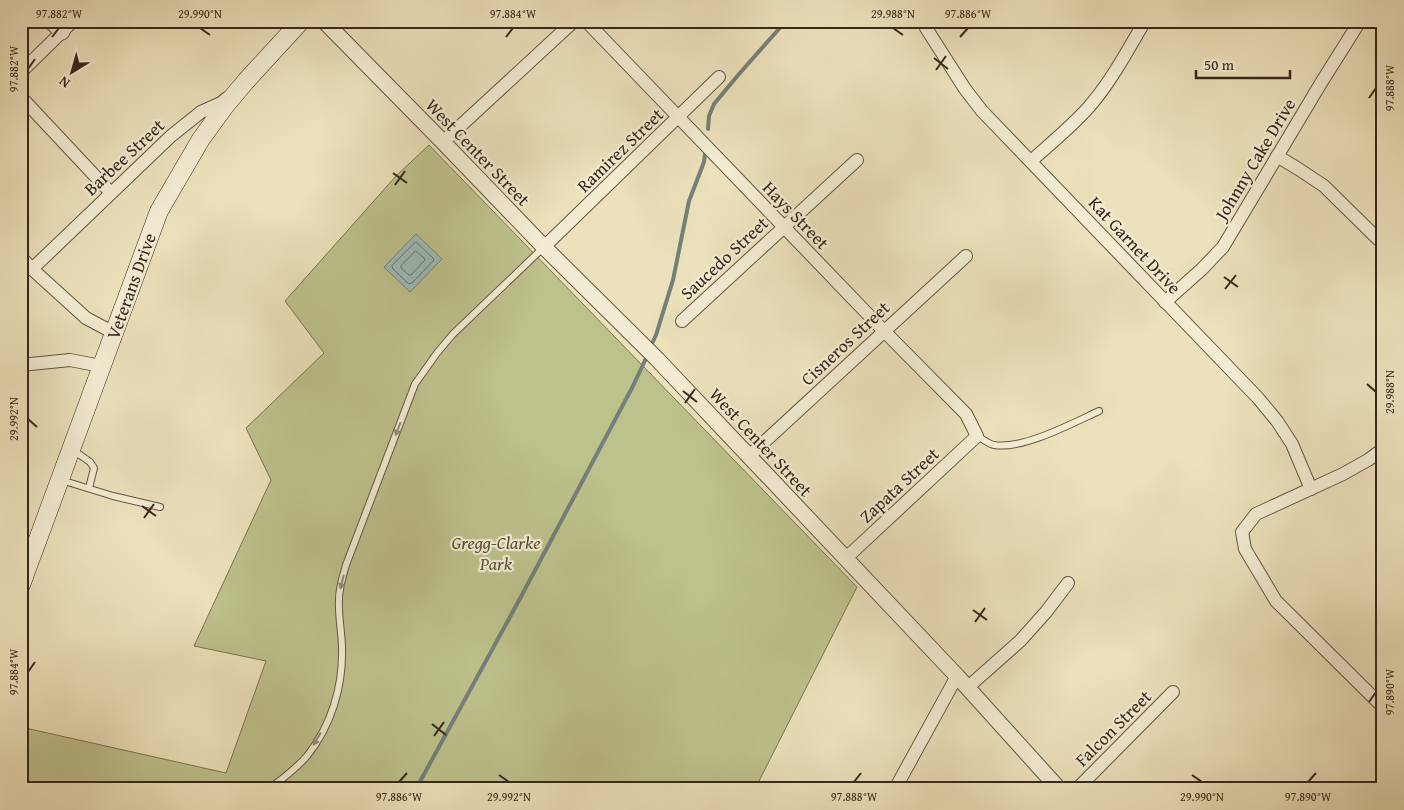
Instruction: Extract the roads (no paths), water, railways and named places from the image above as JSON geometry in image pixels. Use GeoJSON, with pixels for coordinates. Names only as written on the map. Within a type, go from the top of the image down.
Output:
{"type":"FeatureCollection","features":[{"type":"Feature","properties":{"kind":"main road","name":"Veterans Drive"},"geometry":{"type":"LineString","coordinates":[[21,585],[27,553],[60,480],[159,211],[201,139],[225,106],[301,21]]}},
{"type":"Feature","properties":{"kind":"street"},"geometry":{"type":"LineString","coordinates":[[21,72],[56,27],[73,21]]}},
{"type":"Feature","properties":{"kind":"street","name":"West Center Street"},"geometry":{"type":"LineString","coordinates":[[324,21],[544,247],[657,359],[956,676],[1059,789]]}},
{"type":"Feature","properties":{"kind":"street"},"geometry":{"type":"LineString","coordinates":[[443,142],[574,21]]}},
{"type":"Feature","properties":{"kind":"street","name":"Hays Street"},"geometry":{"type":"LineString","coordinates":[[586,21],[966,414],[977,436]]}},
{"type":"Feature","properties":{"kind":"street"},"geometry":{"type":"LineString","coordinates":[[1032,161],[1088,108],[1110,79],[1145,21]]}},
{"type":"Feature","properties":{"kind":"street","name":"Johnny Cake Drive"},"geometry":{"type":"LineString","coordinates":[[1164,302],[1202,269],[1223,247],[1360,21]]}},
{"type":"Feature","properties":{"kind":"street","name":"Kat Garnet Drive"},"geometry":{"type":"LineString","coordinates":[[928,25],[965,89],[982,111],[1258,398],[1277,421],[1292,444],[1311,489]]}},
{"type":"Feature","properties":{"kind":"street","name":"Ramirez Street"},"geometry":{"type":"LineString","coordinates":[[544,247],[719,77]]}},
{"type":"Feature","properties":{"kind":"street","name":"Barbee Street"},"geometry":{"type":"LineString","coordinates":[[32,269],[175,132],[201,112],[221,103],[246,81]]}},
{"type":"Feature","properties":{"kind":"street"},"geometry":{"type":"LineString","coordinates":[[21,97],[111,193]]}},
{"type":"Feature","properties":{"kind":"street"},"geometry":{"type":"LineString","coordinates":[[1277,156],[1324,186],[1383,244]]}},
{"type":"Feature","properties":{"kind":"street","name":"Saucedo Street"},"geometry":{"type":"LineString","coordinates":[[682,321],[856,160]]}},
{"type":"Feature","properties":{"kind":"street","name":"Cisneros Street"},"geometry":{"type":"LineString","coordinates":[[748,456],[966,256]]}},
{"type":"Feature","properties":{"kind":"street"},"geometry":{"type":"LineString","coordinates":[[21,257],[86,318],[114,333]]}},
{"type":"Feature","properties":{"kind":"street"},"geometry":{"type":"LineString","coordinates":[[21,365],[70,360],[101,366]]}},
{"type":"Feature","properties":{"kind":"street","name":"Zapata Street"},"geometry":{"type":"LineString","coordinates":[[845,559],[977,436]]}},
{"type":"Feature","properties":{"kind":"street"},"geometry":{"type":"LineString","coordinates":[[1383,449],[1368,460],[1256,514],[1242,532],[1245,549],[1276,601],[1383,708]]}},
{"type":"Feature","properties":{"kind":"street"},"geometry":{"type":"LineString","coordinates":[[967,688],[1020,641],[1046,612],[1068,583]]}},
{"type":"Feature","properties":{"kind":"street"},"geometry":{"type":"LineString","coordinates":[[895,789],[956,676]]}},
{"type":"Feature","properties":{"kind":"street","name":"Falcon Street"},"geometry":{"type":"LineString","coordinates":[[1077,789],[1173,692]]}},
{"type":"Feature","properties":{"kind":"lane"},"geometry":{"type":"LineString","coordinates":[[269,789],[292,772],[307,756],[333,710],[342,668],[338,606],[340,585],[415,384],[453,334],[544,247]]}},
{"type":"Feature","properties":{"kind":"lane"},"geometry":{"type":"LineString","coordinates":[[977,436],[992,445],[1019,444],[1050,433],[1100,411]]}},
{"type":"Feature","properties":{"kind":"lane"},"geometry":{"type":"LineString","coordinates":[[71,449],[90,462],[94,468],[89,488]]}},
{"type":"Feature","properties":{"kind":"lane"},"geometry":{"type":"LineString","coordinates":[[60,480],[113,496],[160,507]]}},
{"type":"Feature","properties":{"kind":"water"},"geometry":{"type":"Polygon","coordinates":[[[416,234],[442,259],[410,292],[384,267],[416,234]]]}},
{"type":"Feature","properties":{"kind":"waterway"},"geometry":{"type":"LineString","coordinates":[[708,129],[709,116],[714,104],[786,21]]}},
{"type":"Feature","properties":{"kind":"waterway"},"geometry":{"type":"LineString","coordinates":[[650,348],[656,335],[673,280],[689,201],[704,162],[705,154]]}},
{"type":"Feature","properties":{"kind":"waterway"},"geometry":{"type":"LineString","coordinates":[[416,789],[523,593],[633,386],[648,354]]}},
{"type":"Feature","properties":{"kind":"park label","name":"Gregg-Clarke Park"},"geometry":{"type":"Point","coordinates":[496,552]}}]}
